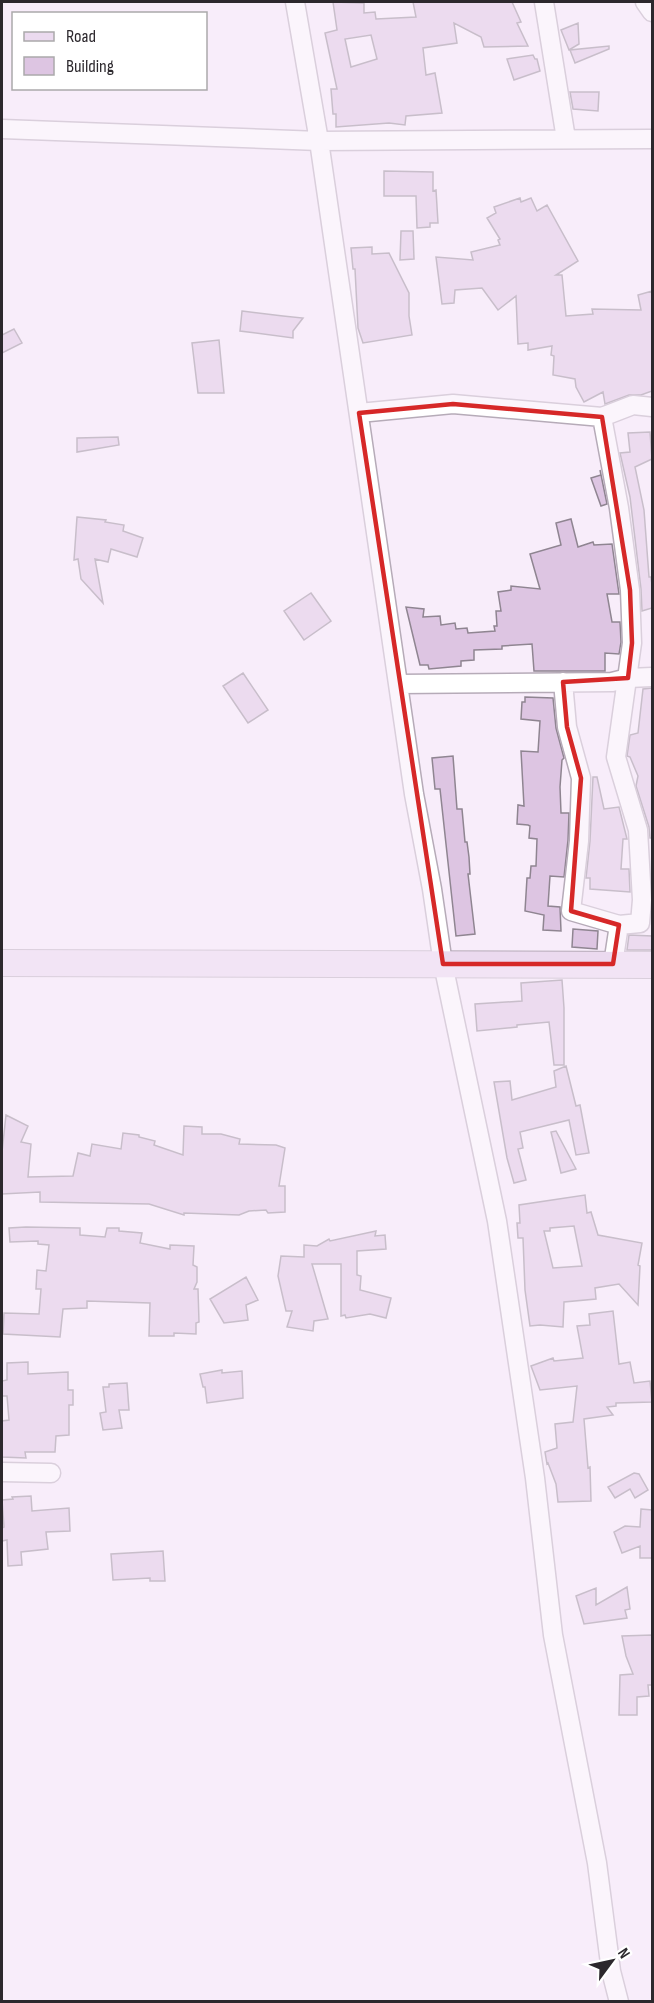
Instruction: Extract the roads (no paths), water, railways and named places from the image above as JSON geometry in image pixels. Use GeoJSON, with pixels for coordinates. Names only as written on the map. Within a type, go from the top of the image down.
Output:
{"type":"FeatureCollection","features":[{"type":"Feature","properties":{"kind":"street"},"geometry":{"type":"LineString","coordinates":[[295,2],[319,141],[414,794],[432,889],[442,964],[497,1221],[535,1478],[553,1635],[597,1863],[611,1971],[619,2001]]}},
{"type":"Feature","properties":{"kind":"street"},"geometry":{"type":"LineString","coordinates":[[544,2],[566,139]]}},
{"type":"Feature","properties":{"kind":"street"},"geometry":{"type":"LineString","coordinates":[[645,2],[652,12]]}},
{"type":"Feature","properties":{"kind":"street"},"geometry":{"type":"LineString","coordinates":[[2,129],[319,141],[652,139]]}},
{"type":"Feature","properties":{"kind":"street"},"geometry":{"type":"LineString","coordinates":[[359,413],[453,404],[602,417],[633,405],[652,407]]}},
{"type":"Feature","properties":{"kind":"street"},"geometry":{"type":"LineString","coordinates":[[563,682],[567,727],[581,778],[579,841],[571,911],[619,925],[640,923],[642,900],[638,830],[616,757],[632,643],[630,590],[619,508],[602,417]]}},
{"type":"Feature","properties":{"kind":"street"},"geometry":{"type":"LineString","coordinates":[[399,684],[612,682],[652,676]]}},
{"type":"Feature","properties":{"kind":"street"},"geometry":{"type":"LineString","coordinates":[[614,964],[619,925]]}},
{"type":"Feature","properties":{"kind":"street"},"geometry":{"type":"LineString","coordinates":[[2,963],[652,964]]}},
{"type":"Feature","properties":{"kind":"street"},"geometry":{"type":"LineString","coordinates":[[2,1472],[51,1473]]}}]}
